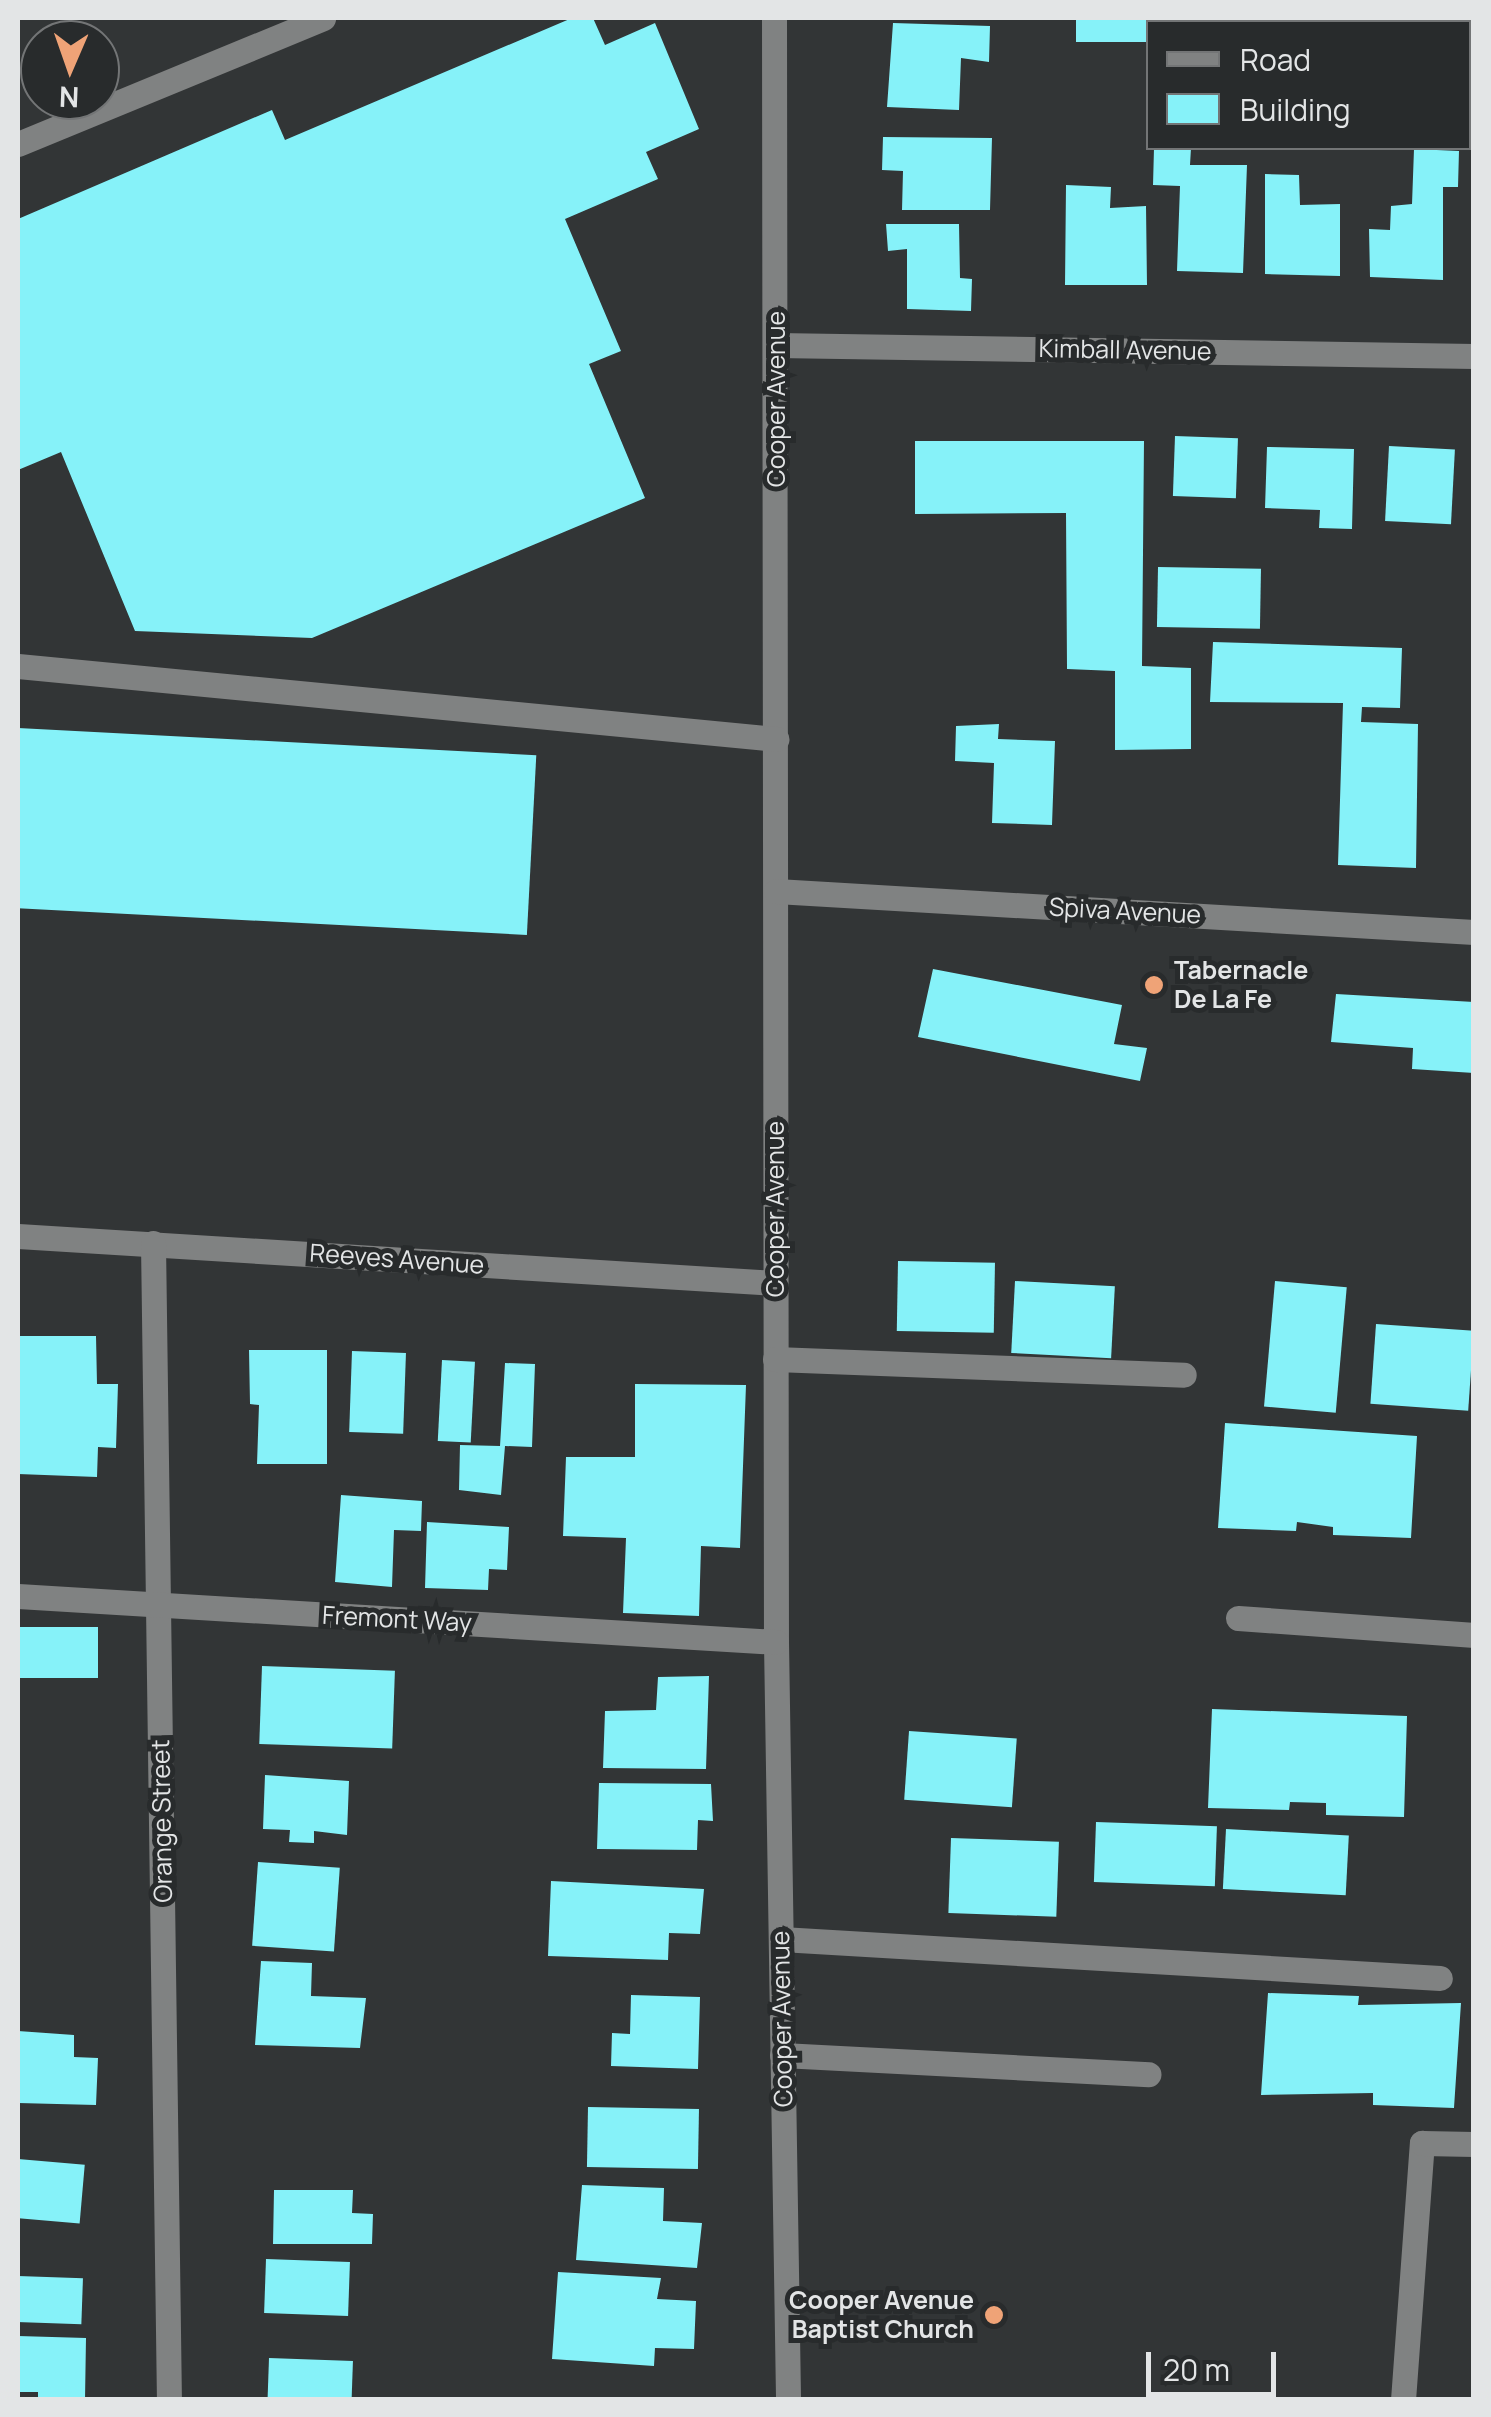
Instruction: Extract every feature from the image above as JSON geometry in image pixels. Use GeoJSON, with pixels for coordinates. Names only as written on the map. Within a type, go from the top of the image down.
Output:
{"type":"FeatureCollection","features":[{"type":"Feature","properties":{"kind":"street"},"geometry":{"type":"LineString","coordinates":[[18,144],[323,18]]}},
{"type":"Feature","properties":{"kind":"street","name":"Cooper Avenue"},"geometry":{"type":"LineString","coordinates":[[774,18],[776,1642],[788,2400]]}},
{"type":"Feature","properties":{"kind":"street","name":"Kimball Avenue"},"geometry":{"type":"LineString","coordinates":[[776,345],[1474,356]]}},
{"type":"Feature","properties":{"kind":"street"},"geometry":{"type":"LineString","coordinates":[[18,666],[776,739]]}},
{"type":"Feature","properties":{"kind":"street","name":"Spiva Avenue"},"geometry":{"type":"LineString","coordinates":[[776,891],[1474,932]]}},
{"type":"Feature","properties":{"kind":"street","name":"Reeves Avenue"},"geometry":{"type":"LineString","coordinates":[[18,1236],[776,1283]]}},
{"type":"Feature","properties":{"kind":"street","name":"Orange Street"},"geometry":{"type":"LineString","coordinates":[[153,1243],[169,2400]]}},
{"type":"Feature","properties":{"kind":"street"},"geometry":{"type":"LineString","coordinates":[[775,1359],[1184,1376]]}},
{"type":"Feature","properties":{"kind":"street","name":"Fremont Way"},"geometry":{"type":"LineString","coordinates":[[18,1596],[776,1642]]}},
{"type":"Feature","properties":{"kind":"street"},"geometry":{"type":"LineString","coordinates":[[1238,1618],[1474,1635]]}},
{"type":"Feature","properties":{"kind":"street"},"geometry":{"type":"LineString","coordinates":[[781,1940],[1440,1978]]}},
{"type":"Feature","properties":{"kind":"street"},"geometry":{"type":"LineString","coordinates":[[782,2055],[1149,2074]]}},
{"type":"Feature","properties":{"kind":"street"},"geometry":{"type":"LineString","coordinates":[[1403,2400],[1422,2143],[1474,2144]]}},
{"type":"Feature","properties":{"kind":"building"},"geometry":{"type":"Polygon","coordinates":[[[572,18],[593,18],[605,45],[655,23],[699,129],[646,152],[658,179],[565,219],[621,351],[589,364],[645,498],[312,638],[135,631],[61,452],[18,470],[18,219],[272,110],[285,140],[572,18]]]}},
{"type":"Feature","properties":{"kind":"building"},"geometry":{"type":"Polygon","coordinates":[[[1076,18],[1146,18],[1146,42],[1076,42],[1076,18]]]}},
{"type":"Feature","properties":{"kind":"building"},"geometry":{"type":"Polygon","coordinates":[[[1194,18],[1249,18],[1249,20],[1194,18]]]}},
{"type":"Feature","properties":{"kind":"building"},"geometry":{"type":"Polygon","coordinates":[[[1277,18],[1355,18],[1316,20],[1277,18]]]}},
{"type":"Feature","properties":{"kind":"building"},"geometry":{"type":"Polygon","coordinates":[[[1407,18],[1443,18],[1443,20],[1407,18]]]}},
{"type":"Feature","properties":{"kind":"building"},"geometry":{"type":"Polygon","coordinates":[[[893,23],[990,26],[989,62],[961,58],[959,110],[887,107],[893,23]]]}},
{"type":"Feature","properties":{"kind":"building"},"geometry":{"type":"Polygon","coordinates":[[[883,137],[992,138],[990,210],[902,210],[903,171],[882,170],[883,137]]]}},
{"type":"Feature","properties":{"kind":"building"},"geometry":{"type":"Polygon","coordinates":[[[1154,150],[1191,150],[1190,165],[1247,165],[1243,273],[1177,271],[1180,186],[1153,185],[1154,150]]]}},
{"type":"Feature","properties":{"kind":"building"},"geometry":{"type":"Polygon","coordinates":[[[1414,150],[1459,151],[1458,187],[1443,187],[1443,280],[1370,277],[1369,229],[1390,230],[1391,206],[1412,204],[1414,150]]]}},
{"type":"Feature","properties":{"kind":"building"},"geometry":{"type":"Polygon","coordinates":[[[1265,174],[1299,175],[1300,205],[1340,204],[1340,276],[1265,274],[1265,174]]]}},
{"type":"Feature","properties":{"kind":"building"},"geometry":{"type":"Polygon","coordinates":[[[1066,185],[1111,187],[1110,208],[1146,206],[1147,285],[1065,285],[1066,185]]]}},
{"type":"Feature","properties":{"kind":"building"},"geometry":{"type":"Polygon","coordinates":[[[886,224],[959,224],[960,278],[972,279],[971,311],[907,309],[907,249],[888,251],[886,224]]]}},
{"type":"Feature","properties":{"kind":"building"},"geometry":{"type":"Polygon","coordinates":[[[1175,436],[1238,438],[1236,498],[1173,496],[1175,436]]]}},
{"type":"Feature","properties":{"kind":"building"},"geometry":{"type":"Polygon","coordinates":[[[915,441],[1144,441],[1142,666],[1191,668],[1191,749],[1115,750],[1115,671],[1067,669],[1066,513],[915,514],[915,441]]]}},
{"type":"Feature","properties":{"kind":"building"},"geometry":{"type":"Polygon","coordinates":[[[1389,446],[1455,449],[1451,524],[1385,521],[1389,446]]]}},
{"type":"Feature","properties":{"kind":"building"},"geometry":{"type":"Polygon","coordinates":[[[1267,447],[1354,449],[1352,529],[1319,528],[1320,510],[1265,508],[1267,447]]]}},
{"type":"Feature","properties":{"kind":"building"},"geometry":{"type":"Polygon","coordinates":[[[1158,567],[1261,569],[1260,629],[1157,627],[1158,567]]]}},
{"type":"Feature","properties":{"kind":"building"},"geometry":{"type":"Polygon","coordinates":[[[1213,642],[1402,648],[1400,708],[1362,707],[1361,722],[1418,724],[1416,868],[1338,865],[1343,703],[1210,702],[1213,642]]]}},
{"type":"Feature","properties":{"kind":"building"},"geometry":{"type":"Polygon","coordinates":[[[999,724],[998,739],[1055,741],[1052,825],[992,823],[994,763],[955,761],[956,726],[999,724]]]}},
{"type":"Feature","properties":{"kind":"building"},"geometry":{"type":"Polygon","coordinates":[[[18,728],[536,755],[527,935],[18,908],[18,728]]]}},
{"type":"Feature","properties":{"kind":"building"},"geometry":{"type":"Polygon","coordinates":[[[933,969],[1122,1005],[1114,1044],[1147,1048],[1140,1081],[918,1037],[933,969]]]}},
{"type":"Feature","properties":{"kind":"building"},"geometry":{"type":"Polygon","coordinates":[[[1336,994],[1474,1002],[1474,1073],[1412,1069],[1413,1048],[1331,1042],[1336,994]]]}},
{"type":"Feature","properties":{"kind":"building"},"geometry":{"type":"Polygon","coordinates":[[[898,1261],[995,1263],[994,1333],[897,1331],[898,1261]]]}},
{"type":"Feature","properties":{"kind":"building"},"geometry":{"type":"Polygon","coordinates":[[[1015,1281],[1115,1286],[1111,1358],[1011,1353],[1015,1281]]]}},
{"type":"Feature","properties":{"kind":"building"},"geometry":{"type":"Polygon","coordinates":[[[1275,1281],[1347,1287],[1336,1413],[1264,1407],[1275,1281]]]}},
{"type":"Feature","properties":{"kind":"building"},"geometry":{"type":"Polygon","coordinates":[[[1376,1324],[1474,1331],[1468,1411],[1370,1404],[1376,1324]]]}},
{"type":"Feature","properties":{"kind":"building"},"geometry":{"type":"Polygon","coordinates":[[[18,1336],[96,1336],[97,1384],[118,1384],[116,1448],[98,1447],[97,1477],[18,1474],[18,1336]]]}},
{"type":"Feature","properties":{"kind":"building"},"geometry":{"type":"Polygon","coordinates":[[[249,1350],[327,1350],[327,1464],[257,1464],[259,1405],[250,1404],[249,1350]]]}},
{"type":"Feature","properties":{"kind":"building"},"geometry":{"type":"Polygon","coordinates":[[[352,1351],[406,1353],[403,1434],[349,1432],[352,1351]]]}},
{"type":"Feature","properties":{"kind":"building"},"geometry":{"type":"Polygon","coordinates":[[[442,1360],[475,1362],[471,1443],[438,1441],[442,1360]]]}},
{"type":"Feature","properties":{"kind":"building"},"geometry":{"type":"Polygon","coordinates":[[[505,1363],[535,1364],[532,1447],[505,1446],[501,1495],[459,1490],[460,1445],[500,1446],[505,1363]]]}},
{"type":"Feature","properties":{"kind":"building"},"geometry":{"type":"Polygon","coordinates":[[[635,1384],[746,1385],[740,1548],[701,1546],[699,1616],[623,1613],[626,1538],[563,1536],[566,1457],[635,1457],[635,1384]]]}},
{"type":"Feature","properties":{"kind":"building"},"geometry":{"type":"Polygon","coordinates":[[[1225,1423],[1417,1436],[1411,1538],[1333,1535],[1333,1527],[1297,1522],[1296,1531],[1218,1528],[1225,1423]]]}},
{"type":"Feature","properties":{"kind":"building"},"geometry":{"type":"Polygon","coordinates":[[[341,1495],[422,1501],[421,1531],[394,1530],[392,1587],[335,1582],[341,1495]]]}},
{"type":"Feature","properties":{"kind":"building"},"geometry":{"type":"Polygon","coordinates":[[[427,1522],[509,1527],[507,1570],[489,1569],[488,1590],[425,1588],[427,1522]]]}},
{"type":"Feature","properties":{"kind":"building"},"geometry":{"type":"Polygon","coordinates":[[[18,1627],[98,1627],[98,1678],[18,1678],[18,1627]]]}},
{"type":"Feature","properties":{"kind":"building"},"geometry":{"type":"Polygon","coordinates":[[[262,1666],[395,1671],[392,1749],[259,1744],[262,1666]]]}},
{"type":"Feature","properties":{"kind":"building"},"geometry":{"type":"Polygon","coordinates":[[[709,1676],[706,1769],[603,1768],[605,1711],[656,1710],[658,1677],[709,1676]]]}},
{"type":"Feature","properties":{"kind":"building"},"geometry":{"type":"Polygon","coordinates":[[[1212,1709],[1407,1716],[1404,1817],[1326,1815],[1326,1803],[1290,1802],[1289,1810],[1208,1808],[1212,1709]]]}},
{"type":"Feature","properties":{"kind":"building"},"geometry":{"type":"Polygon","coordinates":[[[909,1731],[1017,1739],[1012,1807],[904,1800],[909,1731]]]}},
{"type":"Feature","properties":{"kind":"building"},"geometry":{"type":"Polygon","coordinates":[[[265,1775],[349,1781],[347,1835],[314,1831],[314,1843],[289,1842],[290,1830],[263,1829],[265,1775]]]}},
{"type":"Feature","properties":{"kind":"building"},"geometry":{"type":"Polygon","coordinates":[[[599,1783],[711,1784],[713,1821],[698,1820],[697,1850],[597,1849],[599,1783]]]}},
{"type":"Feature","properties":{"kind":"building"},"geometry":{"type":"Polygon","coordinates":[[[1096,1822],[1217,1826],[1215,1886],[1094,1882],[1096,1822]]]}},
{"type":"Feature","properties":{"kind":"building"},"geometry":{"type":"Polygon","coordinates":[[[1226,1829],[1349,1835],[1346,1895],[1223,1889],[1226,1829]]]}},
{"type":"Feature","properties":{"kind":"building"},"geometry":{"type":"Polygon","coordinates":[[[951,1838],[1059,1842],[1056,1917],[948,1913],[951,1838]]]}},
{"type":"Feature","properties":{"kind":"building"},"geometry":{"type":"Polygon","coordinates":[[[258,1862],[340,1868],[334,1952],[252,1946],[258,1862]]]}},
{"type":"Feature","properties":{"kind":"building"},"geometry":{"type":"Polygon","coordinates":[[[551,1881],[704,1889],[700,1934],[669,1933],[668,1960],[548,1956],[551,1881]]]}},
{"type":"Feature","properties":{"kind":"building"},"geometry":{"type":"Polygon","coordinates":[[[261,1961],[312,1963],[311,1996],[366,1998],[360,2048],[255,2045],[261,1961]]]}},
{"type":"Feature","properties":{"kind":"building"},"geometry":{"type":"Polygon","coordinates":[[[1268,1993],[1359,1996],[1358,2005],[1461,2003],[1454,2108],[1373,2105],[1373,2093],[1261,2095],[1268,1993]]]}},
{"type":"Feature","properties":{"kind":"building"},"geometry":{"type":"Polygon","coordinates":[[[631,1995],[700,1997],[698,2069],[611,2066],[612,2033],[630,2034],[631,1995]]]}},
{"type":"Feature","properties":{"kind":"building"},"geometry":{"type":"Polygon","coordinates":[[[18,2031],[74,2035],[74,2057],[98,2058],[96,2105],[18,2103],[18,2031]]]}},
{"type":"Feature","properties":{"kind":"building"},"geometry":{"type":"Polygon","coordinates":[[[588,2107],[699,2109],[698,2169],[587,2167],[588,2107]]]}},
{"type":"Feature","properties":{"kind":"building"},"geometry":{"type":"Polygon","coordinates":[[[18,2159],[85,2165],[80,2224],[18,2218],[18,2159]]]}},
{"type":"Feature","properties":{"kind":"building"},"geometry":{"type":"Polygon","coordinates":[[[582,2185],[664,2188],[663,2221],[702,2223],[697,2268],[576,2260],[582,2185]]]}},
{"type":"Feature","properties":{"kind":"building"},"geometry":{"type":"Polygon","coordinates":[[[274,2190],[353,2190],[352,2213],[373,2214],[372,2244],[273,2244],[274,2190]]]}},
{"type":"Feature","properties":{"kind":"building"},"geometry":{"type":"Polygon","coordinates":[[[266,2259],[350,2262],[348,2316],[264,2313],[266,2259]]]}},
{"type":"Feature","properties":{"kind":"building"},"geometry":{"type":"Polygon","coordinates":[[[558,2272],[661,2278],[657,2299],[696,2301],[694,2349],[655,2348],[654,2366],[552,2359],[558,2272]]]}},
{"type":"Feature","properties":{"kind":"building"},"geometry":{"type":"Polygon","coordinates":[[[18,2276],[83,2278],[81,2324],[18,2322],[18,2276]]]}},
{"type":"Feature","properties":{"kind":"building"},"geometry":{"type":"Polygon","coordinates":[[[18,2336],[86,2338],[85,2400],[38,2400],[38,2392],[18,2392],[18,2336]]]}},
{"type":"Feature","properties":{"kind":"building"},"geometry":{"type":"Polygon","coordinates":[[[269,2358],[353,2361],[352,2400],[268,2400],[269,2358]]]}},
{"type":"Feature","properties":{"kind":"place","name":"Tabernacle De La Fe"},"geometry":{"type":"Point","coordinates":[1154,985]}},
{"type":"Feature","properties":{"kind":"place","name":"Cooper Avenue Baptist Church"},"geometry":{"type":"Point","coordinates":[994,2315]}}]}
